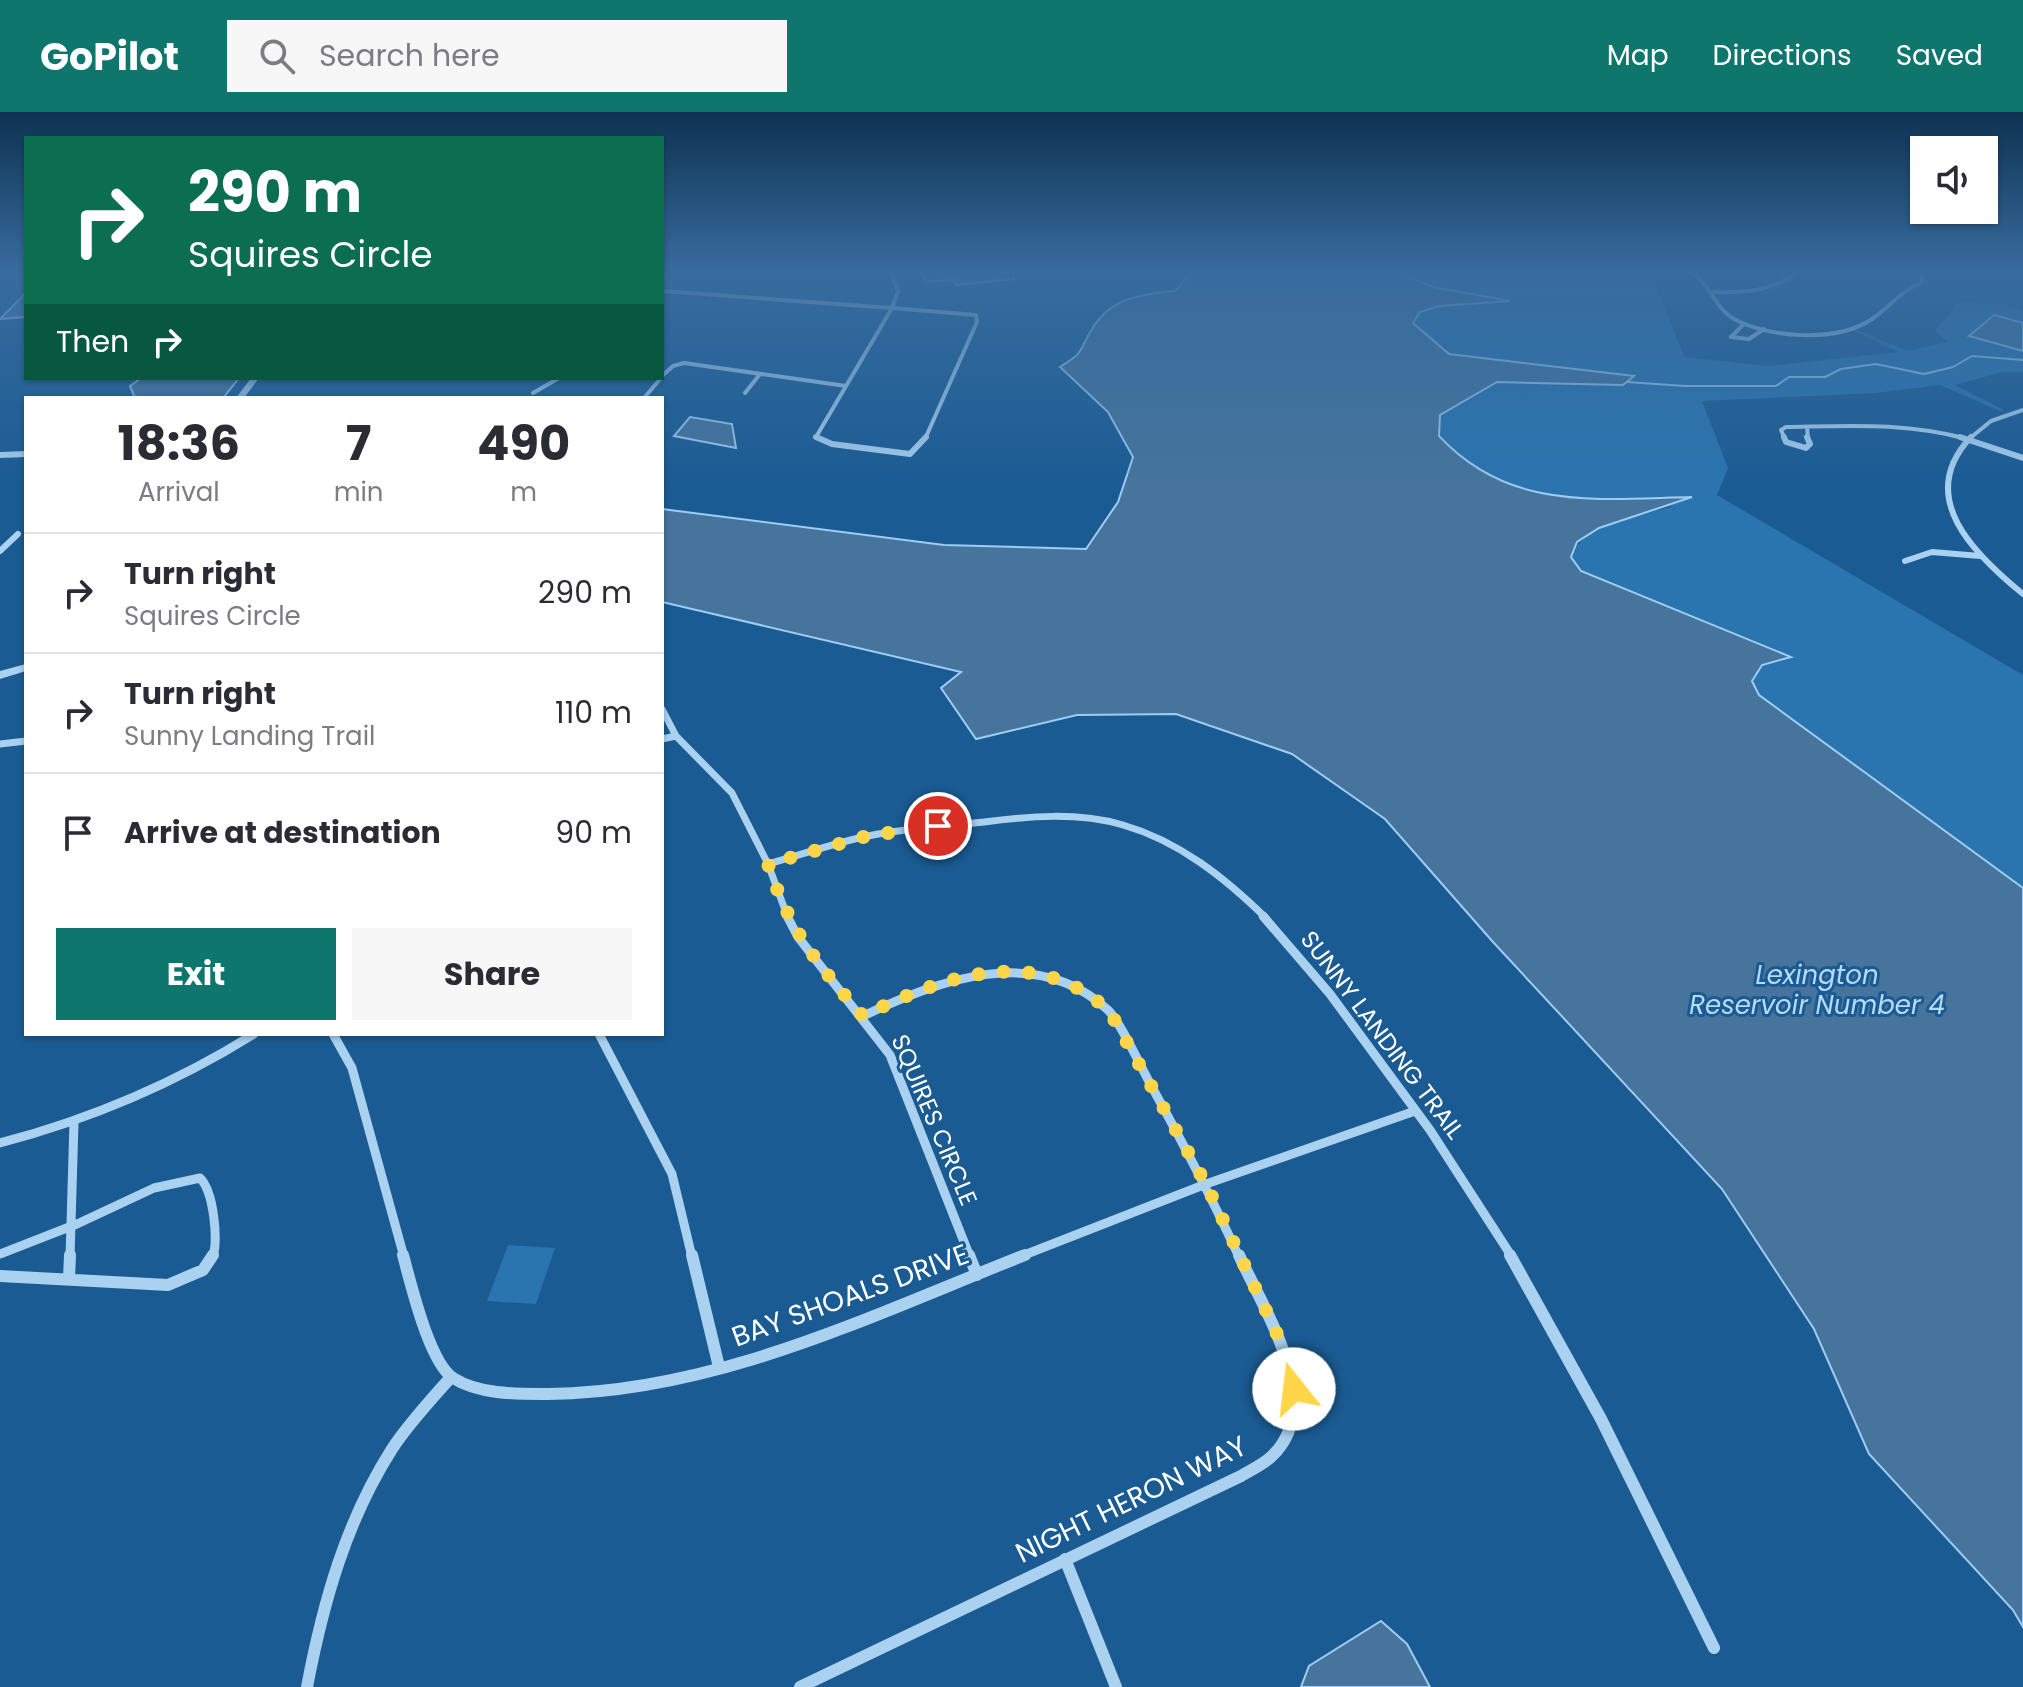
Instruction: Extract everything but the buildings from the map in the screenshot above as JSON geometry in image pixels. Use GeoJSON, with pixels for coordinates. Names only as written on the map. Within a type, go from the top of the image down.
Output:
{"type":"FeatureCollection","features":[{"type":"Feature","properties":{"kind":"street"},"geometry":{"type":"LineString","coordinates":[[870,344],[816,435],[817,439],[899,454],[919,449],[966,344]]}},
{"type":"Feature","properties":{"kind":"street"},"geometry":{"type":"LineString","coordinates":[[664,374],[673,366],[684,363],[846,386]]}},
{"type":"Feature","properties":{"kind":"street"},"geometry":{"type":"LineString","coordinates":[[745,393],[760,374]]}},
{"type":"Feature","properties":{"kind":"street"},"geometry":{"type":"LineString","coordinates":[[533,393],[556,380]]}},
{"type":"Feature","properties":{"kind":"street"},"geometry":{"type":"LineString","coordinates":[[646,396],[659,380]]}},
{"type":"Feature","properties":{"kind":"street"},"geometry":{"type":"LineString","coordinates":[[2023,410],[1999,416],[1968,439],[1950,465],[1945,480],[1954,518],[1980,556],[2023,594]]}},
{"type":"Feature","properties":{"kind":"street"},"geometry":{"type":"LineString","coordinates":[[1807,427],[1810,444],[1806,448],[1786,442],[1781,430],[1786,427],[1880,425],[1925,429],[1968,439],[2023,458]]}},
{"type":"Feature","properties":{"kind":"street"},"geometry":{"type":"LineString","coordinates":[[0,455],[24,454]]}},
{"type":"Feature","properties":{"kind":"street"},"geometry":{"type":"LineString","coordinates":[[0,551],[18,534]]}},
{"type":"Feature","properties":{"kind":"street"},"geometry":{"type":"LineString","coordinates":[[1905,561],[1914,556],[1942,552],[1980,556]]}},
{"type":"Feature","properties":{"kind":"street"},"geometry":{"type":"LineString","coordinates":[[0,675],[24,668]]}},
{"type":"Feature","properties":{"kind":"street","name":"SQUIRES CIRCLE"},"geometry":{"type":"LineString","coordinates":[[664,713],[676,736],[732,793],[768,864],[781,903],[798,937],[863,1016],[890,1055],[977,1275]]}},
{"type":"Feature","properties":{"kind":"street"},"geometry":{"type":"LineString","coordinates":[[664,739],[676,736]]}},
{"type":"Feature","properties":{"kind":"street"},"geometry":{"type":"LineString","coordinates":[[0,744],[24,741]]}},
{"type":"Feature","properties":{"kind":"street","name":"SUNNY LANDING TRAIL"},"geometry":{"type":"LineString","coordinates":[[768,864],[879,834],[1056,815],[1125,826],[1164,839],[1198,860],[1278,929],[1332,995],[1474,1196],[1524,1280],[1655,1522],[1714,1648]]}},
{"type":"Feature","properties":{"kind":"street","name":"NIGHT HERON WAY"},"geometry":{"type":"LineString","coordinates":[[800,1687],[1241,1476],[1273,1455],[1288,1432],[1296,1405],[1292,1373],[1206,1184],[1110,1012],[1075,985],[1048,974],[1019,970],[997,971],[924,989],[863,1016]]}},
{"type":"Feature","properties":{"kind":"street"},"geometry":{"type":"LineString","coordinates":[[0,1143],[74,1122],[170,1083],[251,1036]]}},
{"type":"Feature","properties":{"kind":"street"},"geometry":{"type":"LineString","coordinates":[[307,1687],[321,1614],[366,1493],[393,1447],[451,1377],[425,1334],[352,1068],[334,1036]]}},
{"type":"Feature","properties":{"kind":"street"},"geometry":{"type":"LineString","coordinates":[[600,1036],[672,1174],[719,1367]]}},
{"type":"Feature","properties":{"kind":"street","name":"BAY SHOALS DRIVE"},"geometry":{"type":"LineString","coordinates":[[451,1377],[480,1388],[516,1394],[602,1393],[676,1381],[769,1356],[1206,1184],[1415,1111]]}},
{"type":"Feature","properties":{"kind":"street"},"geometry":{"type":"LineString","coordinates":[[69,1278],[74,1122]]}},
{"type":"Feature","properties":{"kind":"street"},"geometry":{"type":"LineString","coordinates":[[0,1254],[72,1227],[167,1183],[193,1177],[205,1183],[219,1239],[212,1262],[182,1282],[133,1285],[69,1278],[0,1276]]}},
{"type":"Feature","properties":{"kind":"street"},"geometry":{"type":"LineString","coordinates":[[1065,1559],[1116,1687]]}},
{"type":"Feature","properties":{"kind":"shaded area"},"geometry":{"type":"Polygon","coordinates":[[[1438,344],[1679,344],[1684,357],[1768,366],[1899,352],[1883,344],[1907,351],[1936,344],[2023,344],[2023,372],[2002,372],[1955,385],[2004,410],[2000,411],[1940,385],[1875,393],[1702,401],[1728,468],[1717,495],[2023,675],[2023,888],[1759,695],[1752,681],[1762,665],[1790,656],[1580,571],[1571,557],[1588,535],[1600,528],[1673,506],[1578,499],[1519,487],[1464,459],[1439,436],[1439,415],[1497,382],[1623,385],[1633,376],[1449,354],[1438,344]]]}},
{"type":"Feature","properties":{"kind":"shaded area"},"geometry":{"type":"Polygon","coordinates":[[[508,1245],[555,1248],[536,1304],[487,1301],[508,1245]]]}},
{"type":"Feature","properties":{"kind":"water","name":"Lexington Reservoir Number 4"},"geometry":{"type":"Polygon","coordinates":[[[1083,344],[1438,344],[1449,354],[1634,376],[1623,385],[1497,382],[1440,415],[1439,436],[1466,461],[1495,478],[1525,489],[1589,499],[1692,497],[1599,528],[1577,542],[1571,557],[1581,571],[1791,657],[1762,665],[1752,681],[1759,695],[2023,888],[2023,1627],[2013,1610],[1869,1454],[1814,1329],[1722,1189],[1493,942],[1385,819],[1292,754],[1176,714],[1077,715],[976,739],[941,688],[961,672],[664,602],[664,509],[944,545],[1086,549],[1118,502],[1133,457],[1108,412],[1060,367],[1078,354],[1083,344]]]}},
{"type":"Feature","properties":{"kind":"water"},"geometry":{"type":"Polygon","coordinates":[[[2000,344],[2023,344],[2023,351],[2000,344]]]}},
{"type":"Feature","properties":{"kind":"water"},"geometry":{"type":"Polygon","coordinates":[[[138,380],[237,380],[225,396],[134,396],[130,386],[138,380]]]}},
{"type":"Feature","properties":{"kind":"water"},"geometry":{"type":"Polygon","coordinates":[[[690,417],[732,424],[736,448],[674,436],[690,417]]]}},
{"type":"Feature","properties":{"kind":"water"},"geometry":{"type":"Polygon","coordinates":[[[1381,1621],[1407,1644],[1430,1687],[1301,1687],[1309,1666],[1381,1621]]]}},
{"type":"Feature","properties":{"kind":"waterway"},"geometry":{"type":"LineString","coordinates":[[1627,382],[1685,386],[1776,386],[1789,377],[1825,377],[1841,369],[1876,364],[1924,374],[1953,367],[1972,356],[2023,360]]}},
{"type":"Feature","properties":{"kind":"route"},"geometry":{"type":"LineString","coordinates":[[938,826],[867,836],[768,864],[781,903],[798,937],[863,1016],[924,989],[997,971],[1048,974],[1075,985],[1097,1000],[1110,1012],[1206,1184],[1278,1336],[1292,1373],[1294,1389]]}}]}
